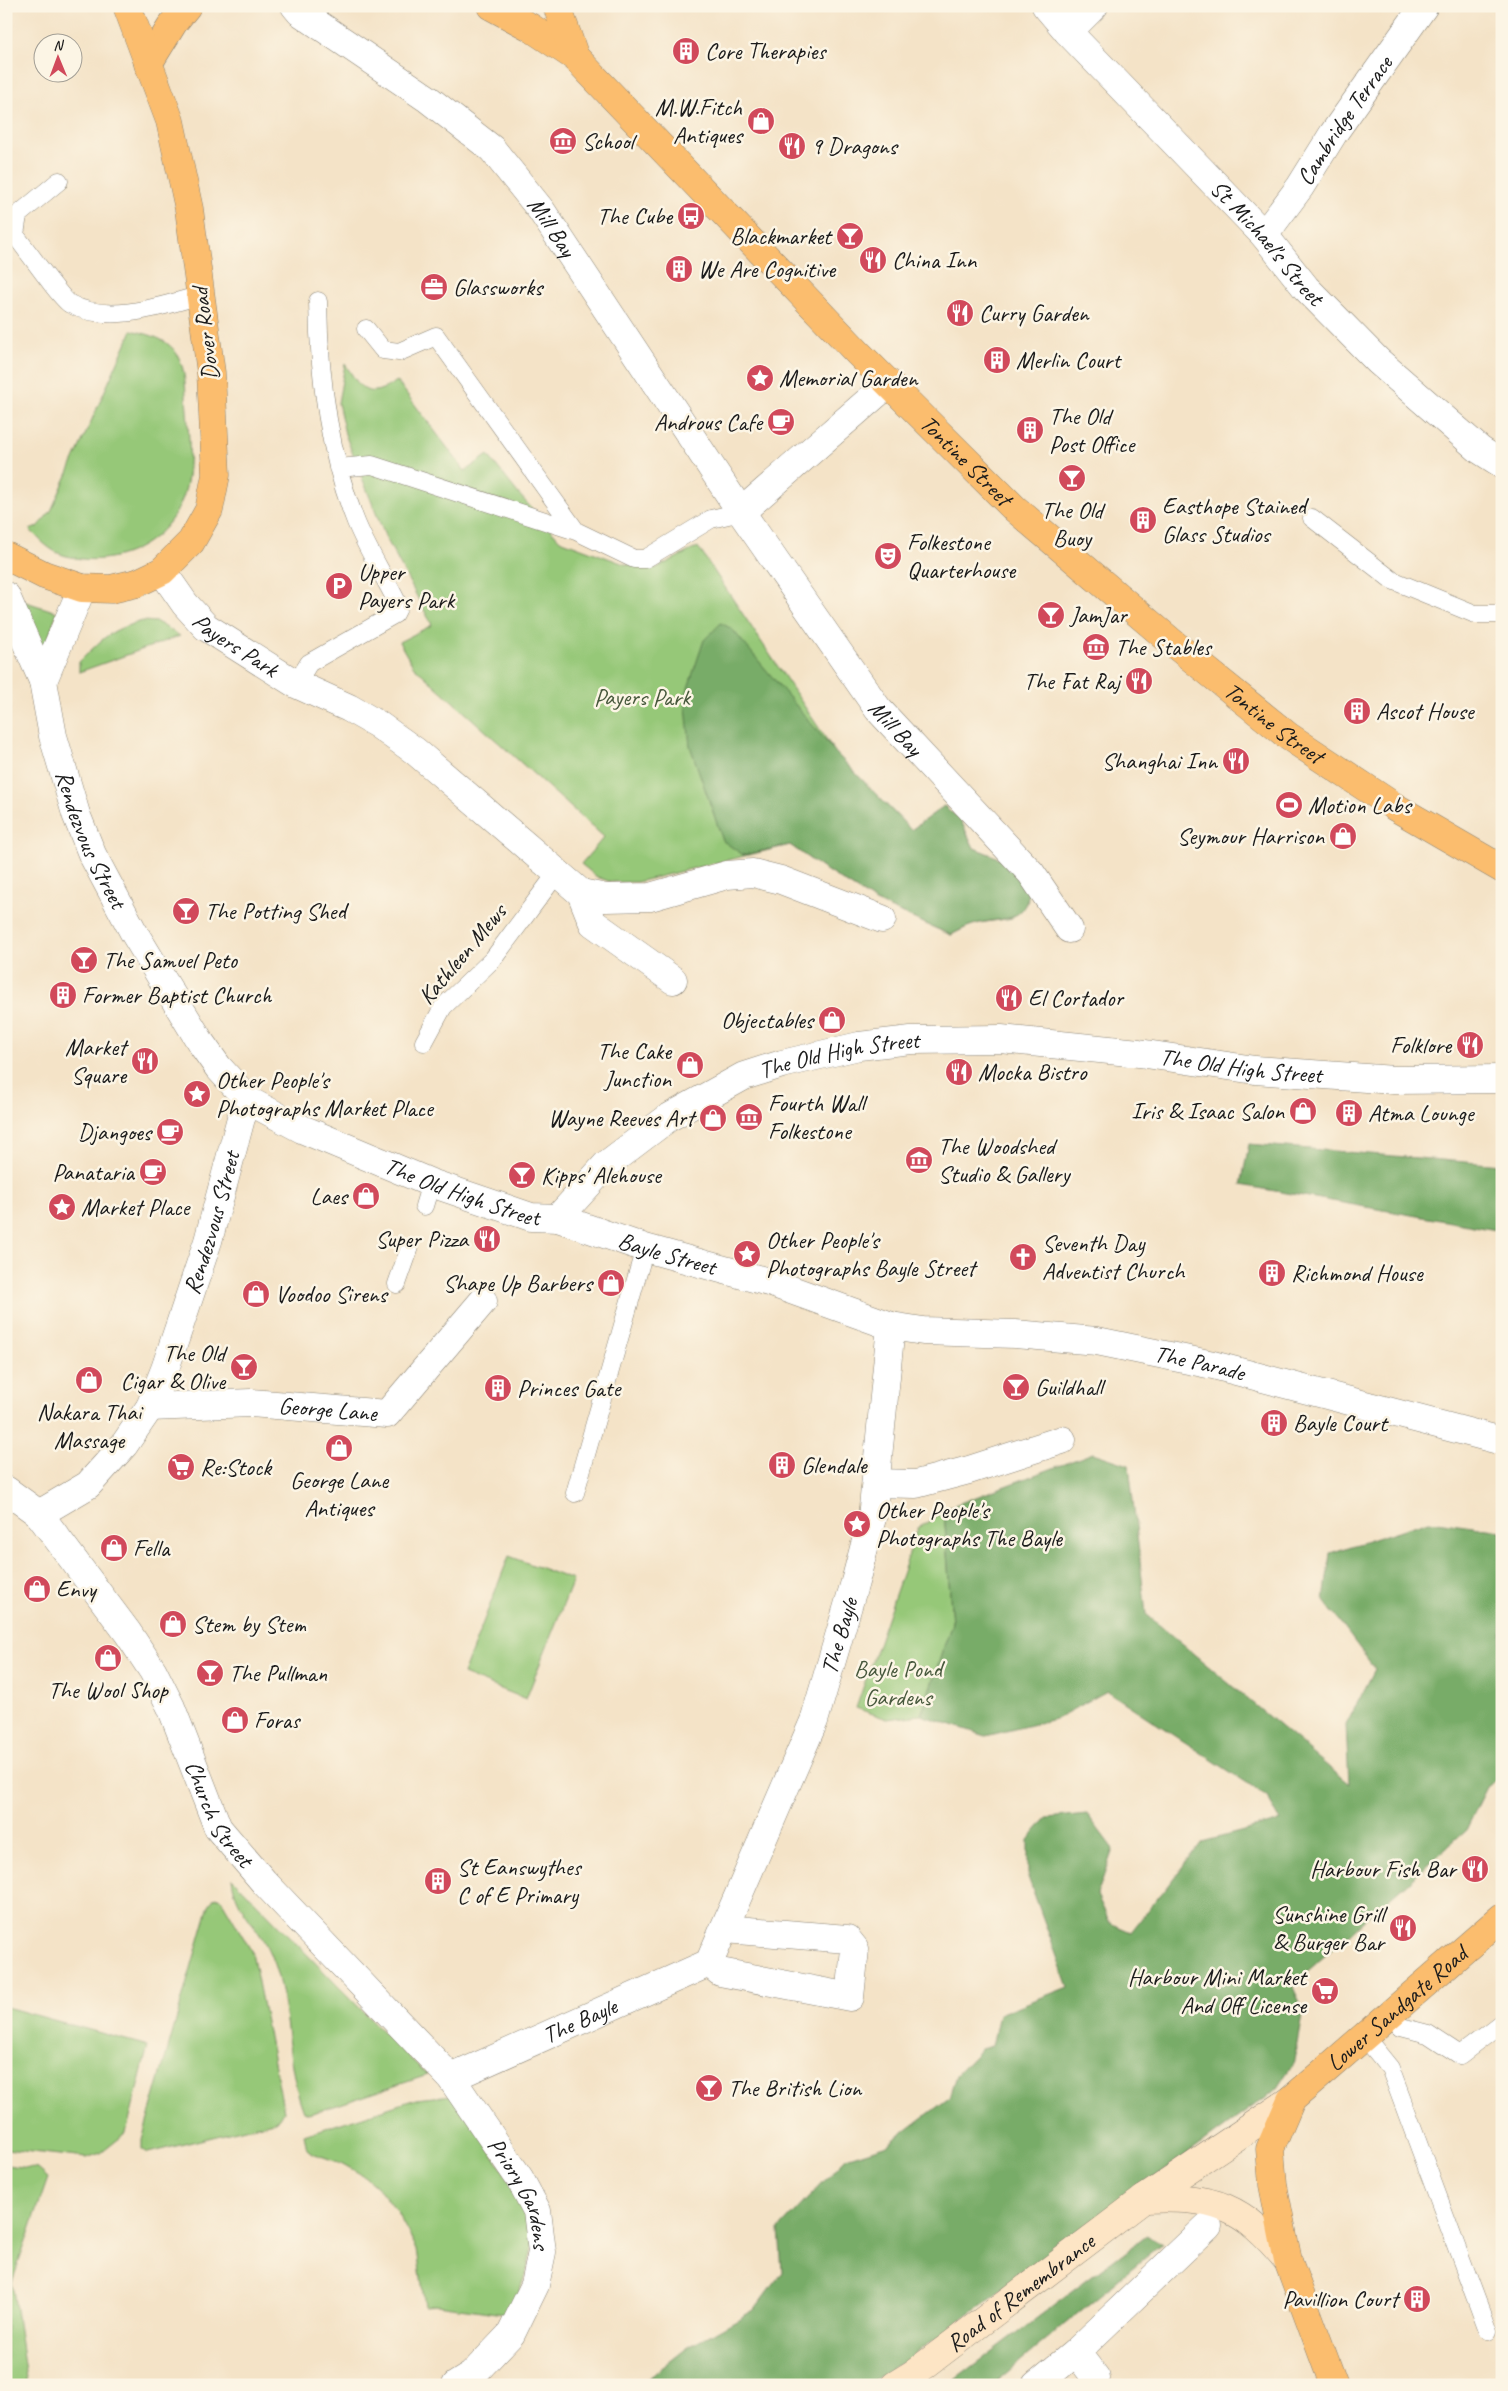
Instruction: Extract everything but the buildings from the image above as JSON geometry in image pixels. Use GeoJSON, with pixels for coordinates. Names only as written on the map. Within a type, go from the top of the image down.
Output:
{"type":"FeatureCollection","features":[{"type":"Feature","properties":{"kind":"main road","name":"Dover Road"},"geometry":{"type":"LineString","coordinates":[[6,556],[44,574],[82,588],[111,589],[137,584],[162,571],[191,542],[209,510],[216,475],[211,373],[180,161],[170,121],[128,6]]}},
{"type":"Feature","properties":{"kind":"main road"},"geometry":{"type":"LineString","coordinates":[[148,64],[186,6]]}},
{"type":"Feature","properties":{"kind":"main road"},"geometry":{"type":"LineString","coordinates":[[491,6],[530,28],[574,57]]}},
{"type":"Feature","properties":{"kind":"main road","name":"Tontine Street"},"geometry":{"type":"LineString","coordinates":[[557,6],[574,57],[889,383],[1014,508],[1174,644],[1288,736],[1395,807],[1502,869]]}},
{"type":"Feature","properties":{"kind":"main road","name":"Lower Sandgate Road"},"geometry":{"type":"LineString","coordinates":[[1291,2100],[1502,1917]]}},
{"type":"Feature","properties":{"kind":"main road"},"geometry":{"type":"LineString","coordinates":[[1291,2100],[1270,2149],[1272,2184],[1288,2261],[1334,2385]]}},
{"type":"Feature","properties":{"kind":"street","name":"Mill Bay"},"geometry":{"type":"LineString","coordinates":[[295,6],[300,12],[428,99],[492,149],[541,210],[741,512],[878,709],[1030,873],[1069,929]]}},
{"type":"Feature","properties":{"kind":"street","name":"St Michael's Street"},"geometry":{"type":"LineString","coordinates":[[1046,6],[1068,32],[1264,235],[1306,288],[1378,361],[1480,450],[1502,464]]}},
{"type":"Feature","properties":{"kind":"street"},"geometry":{"type":"LineString","coordinates":[[1068,32],[1094,6]]}},
{"type":"Feature","properties":{"kind":"street","name":"Cambridge Terrace"},"geometry":{"type":"LineString","coordinates":[[1264,235],[1300,187],[1333,134],[1424,6]]}},
{"type":"Feature","properties":{"kind":"street"},"geometry":{"type":"LineString","coordinates":[[741,512],[889,383]]}},
{"type":"Feature","properties":{"kind":"street","name":"Payers Park"},"geometry":{"type":"LineString","coordinates":[[162,571],[185,604],[206,627],[296,684],[363,716],[415,751],[581,893],[593,923],[673,980]]}},
{"type":"Feature","properties":{"kind":"street"},"geometry":{"type":"LineString","coordinates":[[43,681],[82,588]]}},
{"type":"Feature","properties":{"kind":"street","name":"Rendezvous Street"},"geometry":{"type":"LineString","coordinates":[[6,596],[43,681],[53,736],[76,814],[92,854],[133,931],[201,1043],[218,1067],[249,1101],[241,1118],[205,1250],[166,1370],[150,1407],[124,1445],[88,1485],[39,1514]]}},
{"type":"Feature","properties":{"kind":"street"},"geometry":{"type":"LineString","coordinates":[[581,893],[606,898],[650,897],[727,874],[753,873],[781,880],[882,919]]}},
{"type":"Feature","properties":{"kind":"street","name":"The Old High Street"},"geometry":{"type":"LineString","coordinates":[[249,1101],[428,1194],[531,1217],[558,1218],[606,1165],[668,1118],[744,1076],[782,1064],[859,1046],[912,1040],[1002,1040],[1139,1052],[1255,1070],[1394,1080],[1502,1079]]}},
{"type":"Feature","properties":{"kind":"street","name":"Bayle Street"},"geometry":{"type":"LineString","coordinates":[[558,1218],[645,1248],[772,1283],[891,1326]]}},
{"type":"Feature","properties":{"kind":"street","name":"George Lane"},"geometry":{"type":"LineString","coordinates":[[150,1407],[251,1403],[387,1414],[483,1301]]}},
{"type":"Feature","properties":{"kind":"street","name":"The Parade"},"geometry":{"type":"LineString","coordinates":[[891,1326],[923,1331],[1015,1334],[1097,1341],[1212,1365],[1502,1441]]}},
{"type":"Feature","properties":{"kind":"street","name":"The Bayle"},"geometry":{"type":"LineString","coordinates":[[451,2078],[709,1963],[814,1721],[863,1552],[872,1518],[891,1326]]}},
{"type":"Feature","properties":{"kind":"street"},"geometry":{"type":"LineString","coordinates":[[876,1483],[916,1484],[969,1470],[1062,1440]]}},
{"type":"Feature","properties":{"kind":"street"},"geometry":{"type":"LineString","coordinates":[[6,1490],[39,1514]]}},
{"type":"Feature","properties":{"kind":"street","name":"Church Street"},"geometry":{"type":"LineString","coordinates":[[39,1514],[128,1633],[153,1671],[171,1707],[218,1828],[264,1882],[451,2078]]}},
{"type":"Feature","properties":{"kind":"street"},"geometry":{"type":"LineString","coordinates":[[709,1963],[720,1972],[850,1997],[856,1949],[847,1939],[725,1929]]}},
{"type":"Feature","properties":{"kind":"street","name":"Priory Gardens"},"geometry":{"type":"LineString","coordinates":[[451,2078],[520,2179],[537,2211],[542,2252],[535,2285],[511,2334],[472,2375],[456,2385]]}},
{"type":"Feature","properties":{"kind":"street","name":"Road of Remembrance"},"geometry":{"type":"LineString","coordinates":[[895,2385],[914,2374],[1144,2199],[1291,2100]]}},
{"type":"Feature","properties":{"kind":"street"},"geometry":{"type":"LineString","coordinates":[[1144,2199],[1180,2197],[1214,2202],[1233,2210],[1267,2236],[1288,2261]]}},
{"type":"Feature","properties":{"kind":"street"},"geometry":{"type":"LineString","coordinates":[[1036,2385],[1076,2352],[1208,2226]]}},
{"type":"Feature","properties":{"kind":"street"},"geometry":{"type":"LineString","coordinates":[[1076,2352],[1096,2378]]}},
{"type":"Feature","properties":{"kind":"lane"},"geometry":{"type":"LineString","coordinates":[[59,181],[18,215],[15,235],[69,303],[91,311],[133,313],[201,295]]}},
{"type":"Feature","properties":{"kind":"lane"},"geometry":{"type":"LineString","coordinates":[[296,684],[309,663],[395,614],[398,608],[356,523],[338,468],[329,427],[319,339],[318,301]]}},
{"type":"Feature","properties":{"kind":"lane"},"geometry":{"type":"LineString","coordinates":[[366,329],[383,350],[399,352],[436,336],[576,531]]}},
{"type":"Feature","properties":{"kind":"lane"},"geometry":{"type":"LineString","coordinates":[[338,468],[372,465],[576,531],[634,559],[645,559],[711,519],[741,512]]}},
{"type":"Feature","properties":{"kind":"lane"},"geometry":{"type":"LineString","coordinates":[[1312,518],[1392,580],[1475,614],[1502,614]]}},
{"type":"Feature","properties":{"kind":"lane","name":"Kathleen Mews"},"geometry":{"type":"LineString","coordinates":[[424,1042],[444,1007],[493,959],[557,873]]}},
{"type":"Feature","properties":{"kind":"lane"},"geometry":{"type":"LineString","coordinates":[[575,1493],[645,1248]]}},
{"type":"Feature","properties":{"kind":"lane"},"geometry":{"type":"LineString","coordinates":[[397,1284],[409,1250]]}},
{"type":"Feature","properties":{"kind":"lane"},"geometry":{"type":"LineString","coordinates":[[1390,2015],[1402,2027],[1428,2034],[1460,2055],[1502,2023]]}},
{"type":"Feature","properties":{"kind":"lane"},"geometry":{"type":"LineString","coordinates":[[1364,2036],[1390,2068],[1488,2331]]}},
{"type":"Feature","properties":{"kind":"green space"},"geometry":{"type":"Polygon","coordinates":[[[132,330],[168,344],[177,354],[182,367],[185,382],[189,467],[182,500],[162,531],[133,551],[116,557],[99,559],[81,559],[63,555],[49,548],[30,530],[37,527],[51,511],[132,330]]]}},
{"type":"Feature","properties":{"kind":"green space","name":"Payers Park"},"geometry":{"type":"Polygon","coordinates":[[[345,364],[366,390],[378,390],[397,381],[465,471],[488,455],[517,492],[560,540],[624,564],[656,568],[698,547],[835,752],[911,830],[944,806],[960,819],[974,848],[1014,864],[1028,901],[1013,918],[973,924],[951,935],[876,902],[790,845],[637,882],[611,882],[597,877],[581,864],[604,837],[413,666],[399,642],[432,625],[385,536],[345,434],[338,403],[345,364]]]}},
{"type":"Feature","properties":{"kind":"green space"},"geometry":{"type":"Polygon","coordinates":[[[20,600],[57,612],[43,655],[20,600]]]}},
{"type":"Feature","properties":{"kind":"green space"},"geometry":{"type":"Polygon","coordinates":[[[143,621],[157,622],[180,636],[79,672],[79,662],[107,636],[131,624],[143,621]]]}},
{"type":"Feature","properties":{"kind":"green space"},"geometry":{"type":"Polygon","coordinates":[[[721,623],[732,629],[835,752],[911,830],[944,806],[960,819],[974,848],[1014,864],[1030,885],[1024,908],[1011,917],[970,926],[951,935],[876,902],[790,845],[743,855],[723,841],[690,746],[685,697],[704,640],[721,623]]]}},
{"type":"Feature","properties":{"kind":"green space"},"geometry":{"type":"Polygon","coordinates":[[[1249,1144],[1502,1165],[1502,1231],[1241,1185],[1249,1144]]]}},
{"type":"Feature","properties":{"kind":"green space"},"geometry":{"type":"Polygon","coordinates":[[[1093,1453],[1129,1465],[1146,1614],[1349,1784],[1346,1725],[1375,1669],[1324,1601],[1330,1553],[1429,1521],[1502,1531],[1502,1776],[1487,1787],[1466,1830],[1292,1985],[1303,2009],[1293,2065],[1278,2088],[904,2362],[866,2385],[640,2385],[687,2348],[754,2310],[782,2272],[779,2229],[846,2158],[887,2145],[949,2098],[956,2075],[981,2049],[992,2046],[999,2014],[1068,1987],[1028,1877],[1028,1840],[1047,1818],[1087,1814],[1113,1849],[1097,1895],[1110,1923],[1131,1932],[1202,1842],[1281,1821],[1267,1796],[1107,1691],[1055,1719],[986,1736],[921,1715],[952,1623],[944,1509],[1093,1453]]]}},
{"type":"Feature","properties":{"kind":"green space","name":"Bayle Pond Gardens"},"geometry":{"type":"Polygon","coordinates":[[[944,1512],[952,1623],[921,1715],[887,1719],[856,1708],[918,1528],[944,1512]]]}},
{"type":"Feature","properties":{"kind":"green space"},"geometry":{"type":"Polygon","coordinates":[[[509,1556],[573,1580],[526,1699],[463,1674],[509,1556]]]}},
{"type":"Feature","properties":{"kind":"green space"},"geometry":{"type":"Polygon","coordinates":[[[232,1878],[392,2041],[428,2075],[316,2112],[308,2114],[304,2112],[297,2092],[284,2007],[274,1965],[266,1945],[237,1898],[232,1878]]]}},
{"type":"Feature","properties":{"kind":"green space"},"geometry":{"type":"Polygon","coordinates":[[[215,1897],[221,1899],[252,1952],[284,2112],[279,2119],[273,2122],[148,2153],[142,2149],[142,2140],[209,1905],[215,1897]]]}},
{"type":"Feature","properties":{"kind":"green space"},"geometry":{"type":"Polygon","coordinates":[[[6,2007],[148,2046],[126,2133],[101,2153],[86,2158],[6,2149],[6,2007]]]}},
{"type":"Feature","properties":{"kind":"green space"},"geometry":{"type":"Polygon","coordinates":[[[452,2095],[504,2171],[525,2215],[531,2235],[529,2261],[511,2315],[437,2305],[425,2306],[417,2249],[397,2212],[381,2191],[364,2176],[341,2163],[312,2153],[307,2149],[304,2135],[416,2099],[452,2095]]]}},
{"type":"Feature","properties":{"kind":"green space"},"geometry":{"type":"Polygon","coordinates":[[[6,2165],[38,2169],[48,2178],[12,2282],[27,2385],[6,2385],[6,2165]]]}},
{"type":"Feature","properties":{"kind":"green space"},"geometry":{"type":"Polygon","coordinates":[[[1147,2235],[1162,2243],[992,2385],[948,2385],[1147,2235]]]}},
{"type":"Feature","properties":{"kind":"place","name":"Core Therapies"},"geometry":{"type":"Point","coordinates":[686,51]}},
{"type":"Feature","properties":{"kind":"place","name":"M.W.Fitch Antiques"},"geometry":{"type":"Point","coordinates":[761,121]}},
{"type":"Feature","properties":{"kind":"place","name":"School"},"geometry":{"type":"Point","coordinates":[563,141]}},
{"type":"Feature","properties":{"kind":"place","name":"9 Dragons"},"geometry":{"type":"Point","coordinates":[792,146]}},
{"type":"Feature","properties":{"kind":"place","name":"The Cube"},"geometry":{"type":"Point","coordinates":[691,216]}},
{"type":"Feature","properties":{"kind":"place","name":"Blackmarket"},"geometry":{"type":"Point","coordinates":[850,236]}},
{"type":"Feature","properties":{"kind":"place","name":"China Inn"},"geometry":{"type":"Point","coordinates":[873,260]}},
{"type":"Feature","properties":{"kind":"place","name":"We Are Cognitive"},"geometry":{"type":"Point","coordinates":[679,269]}},
{"type":"Feature","properties":{"kind":"place","name":"Glassworks"},"geometry":{"type":"Point","coordinates":[434,287]}},
{"type":"Feature","properties":{"kind":"place","name":"Curry Garden"},"geometry":{"type":"Point","coordinates":[960,313]}},
{"type":"Feature","properties":{"kind":"place","name":"Merlin Court"},"geometry":{"type":"Point","coordinates":[997,360]}},
{"type":"Feature","properties":{"kind":"place","name":"Memorial Garden"},"geometry":{"type":"Point","coordinates":[760,378]}},
{"type":"Feature","properties":{"kind":"place","name":"Androus Cafe"},"geometry":{"type":"Point","coordinates":[781,422]}},
{"type":"Feature","properties":{"kind":"place","name":"The Old Post Office"},"geometry":{"type":"Point","coordinates":[1030,430]}},
{"type":"Feature","properties":{"kind":"place","name":"The Old Buoy"},"geometry":{"type":"Point","coordinates":[1072,478]}},
{"type":"Feature","properties":{"kind":"place","name":"Easthope Stained Glass Studios"},"geometry":{"type":"Point","coordinates":[1143,520]}},
{"type":"Feature","properties":{"kind":"place","name":"Folkestone Quarterhouse"},"geometry":{"type":"Point","coordinates":[888,556]}},
{"type":"Feature","properties":{"kind":"place","name":"Upper Payers Park"},"geometry":{"type":"Point","coordinates":[339,586]}},
{"type":"Feature","properties":{"kind":"place","name":"JamJar"},"geometry":{"type":"Point","coordinates":[1051,615]}},
{"type":"Feature","properties":{"kind":"place","name":"The Stables"},"geometry":{"type":"Point","coordinates":[1096,647]}},
{"type":"Feature","properties":{"kind":"place","name":"The Fat Raj"},"geometry":{"type":"Point","coordinates":[1139,681]}},
{"type":"Feature","properties":{"kind":"place","name":"Ascot House"},"geometry":{"type":"Point","coordinates":[1357,711]}},
{"type":"Feature","properties":{"kind":"place","name":"Shanghai Inn"},"geometry":{"type":"Point","coordinates":[1236,761]}},
{"type":"Feature","properties":{"kind":"place","name":"Motion Labs"},"geometry":{"type":"Point","coordinates":[1289,805]}},
{"type":"Feature","properties":{"kind":"place","name":"Seymour Harrison"},"geometry":{"type":"Point","coordinates":[1343,836]}},
{"type":"Feature","properties":{"kind":"place","name":"The Potting Shed"},"geometry":{"type":"Point","coordinates":[186,911]}},
{"type":"Feature","properties":{"kind":"place","name":"The Samuel Peto"},"geometry":{"type":"Point","coordinates":[84,960]}},
{"type":"Feature","properties":{"kind":"place","name":"Former Baptist Church"},"geometry":{"type":"Point","coordinates":[63,995]}},
{"type":"Feature","properties":{"kind":"place","name":"El Cortador"},"geometry":{"type":"Point","coordinates":[1009,998]}},
{"type":"Feature","properties":{"kind":"place","name":"Objectables"},"geometry":{"type":"Point","coordinates":[832,1020]}},
{"type":"Feature","properties":{"kind":"place","name":"Folklore"},"geometry":{"type":"Point","coordinates":[1470,1045]}},
{"type":"Feature","properties":{"kind":"place","name":"Market Square"},"geometry":{"type":"Point","coordinates":[145,1061]}},
{"type":"Feature","properties":{"kind":"place","name":"The Cake Junction"},"geometry":{"type":"Point","coordinates":[690,1065]}},
{"type":"Feature","properties":{"kind":"place","name":"Mocka Bistro"},"geometry":{"type":"Point","coordinates":[959,1072]}},
{"type":"Feature","properties":{"kind":"place","name":"Other People's Photographs Market Place"},"geometry":{"type":"Point","coordinates":[197,1094]}},
{"type":"Feature","properties":{"kind":"place","name":"Iris & Isaac Salon"},"geometry":{"type":"Point","coordinates":[1303,1111]}},
{"type":"Feature","properties":{"kind":"place","name":"Atma Lounge"},"geometry":{"type":"Point","coordinates":[1349,1113]}},
{"type":"Feature","properties":{"kind":"place","name":"Fourth Wall Folkestone"},"geometry":{"type":"Point","coordinates":[749,1117]}},
{"type":"Feature","properties":{"kind":"place","name":"Wayne Reeves Art"},"geometry":{"type":"Point","coordinates":[713,1118]}},
{"type":"Feature","properties":{"kind":"place","name":"Djangoes"},"geometry":{"type":"Point","coordinates":[170,1132]}},
{"type":"Feature","properties":{"kind":"place","name":"The Woodshed Studio & Gallery"},"geometry":{"type":"Point","coordinates":[919,1160]}},
{"type":"Feature","properties":{"kind":"place","name":"Panataria"},"geometry":{"type":"Point","coordinates":[153,1172]}},
{"type":"Feature","properties":{"kind":"place","name":"Kipps' Alehouse"},"geometry":{"type":"Point","coordinates":[522,1175]}},
{"type":"Feature","properties":{"kind":"place","name":"Laes"},"geometry":{"type":"Point","coordinates":[366,1196]}},
{"type":"Feature","properties":{"kind":"place","name":"Market Place"},"geometry":{"type":"Point","coordinates":[62,1207]}},
{"type":"Feature","properties":{"kind":"place","name":"Super Pizza"},"geometry":{"type":"Point","coordinates":[487,1239]}},
{"type":"Feature","properties":{"kind":"place","name":"Other People's Photographs Bayle Street"},"geometry":{"type":"Point","coordinates":[747,1254]}},
{"type":"Feature","properties":{"kind":"place","name":"Seventh Day Adventist Church"},"geometry":{"type":"Point","coordinates":[1023,1257]}},
{"type":"Feature","properties":{"kind":"place","name":"Richmond House"},"geometry":{"type":"Point","coordinates":[1272,1273]}},
{"type":"Feature","properties":{"kind":"place","name":"Shape Up Barbers"},"geometry":{"type":"Point","coordinates":[611,1283]}},
{"type":"Feature","properties":{"kind":"place","name":"Voodoo Sirens"},"geometry":{"type":"Point","coordinates":[256,1294]}},
{"type":"Feature","properties":{"kind":"place","name":"The Old Cigar & Olive"},"geometry":{"type":"Point","coordinates":[244,1367]}},
{"type":"Feature","properties":{"kind":"place","name":"Nakara Thai Massage"},"geometry":{"type":"Point","coordinates":[89,1380]}},
{"type":"Feature","properties":{"kind":"place","name":"Guildhall"},"geometry":{"type":"Point","coordinates":[1016,1387]}},
{"type":"Feature","properties":{"kind":"place","name":"Princes Gate"},"geometry":{"type":"Point","coordinates":[498,1388]}},
{"type":"Feature","properties":{"kind":"place","name":"Bayle Court"},"geometry":{"type":"Point","coordinates":[1274,1423]}},
{"type":"Feature","properties":{"kind":"place","name":"George Lane Antiques"},"geometry":{"type":"Point","coordinates":[339,1448]}},
{"type":"Feature","properties":{"kind":"place","name":"Glendale"},"geometry":{"type":"Point","coordinates":[782,1465]}},
{"type":"Feature","properties":{"kind":"place","name":"Re:Stock"},"geometry":{"type":"Point","coordinates":[181,1467]}},
{"type":"Feature","properties":{"kind":"place","name":"Other People's Photographs The Bayle"},"geometry":{"type":"Point","coordinates":[857,1524]}},
{"type":"Feature","properties":{"kind":"place","name":"Fella"},"geometry":{"type":"Point","coordinates":[114,1548]}},
{"type":"Feature","properties":{"kind":"place","name":"Envy"},"geometry":{"type":"Point","coordinates":[37,1589]}},
{"type":"Feature","properties":{"kind":"place","name":"Stem by Stem"},"geometry":{"type":"Point","coordinates":[173,1624]}},
{"type":"Feature","properties":{"kind":"place","name":"The Wool Shop"},"geometry":{"type":"Point","coordinates":[108,1658]}},
{"type":"Feature","properties":{"kind":"place","name":"The Pullman"},"geometry":{"type":"Point","coordinates":[210,1673]}},
{"type":"Feature","properties":{"kind":"place","name":"Foras"},"geometry":{"type":"Point","coordinates":[235,1720]}},
{"type":"Feature","properties":{"kind":"place","name":"Harbour Fish Bar"},"geometry":{"type":"Point","coordinates":[1475,1869]}},
{"type":"Feature","properties":{"kind":"place","name":"St Eanswythes C of E Primary"},"geometry":{"type":"Point","coordinates":[438,1881]}},
{"type":"Feature","properties":{"kind":"place","name":"Sunshine Grill & Burger Bar"},"geometry":{"type":"Point","coordinates":[1403,1928]}},
{"type":"Feature","properties":{"kind":"place","name":"Harbour Mini Market And Off License"},"geometry":{"type":"Point","coordinates":[1325,1991]}},
{"type":"Feature","properties":{"kind":"place","name":"The British Lion"},"geometry":{"type":"Point","coordinates":[709,2088]}},
{"type":"Feature","properties":{"kind":"place","name":"Pavillion Court"},"geometry":{"type":"Point","coordinates":[1417,2299]}}]}
